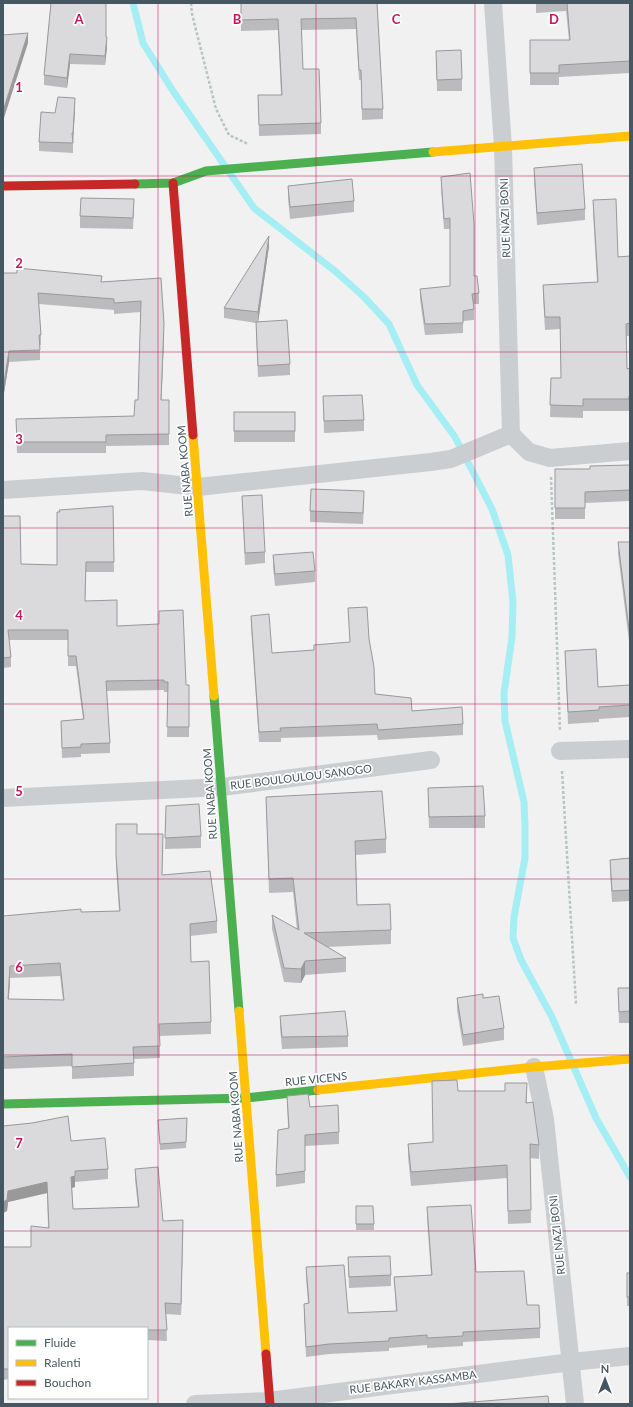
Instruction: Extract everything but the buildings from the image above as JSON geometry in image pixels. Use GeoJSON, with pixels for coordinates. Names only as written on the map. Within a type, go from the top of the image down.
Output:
{"type":"FeatureCollection","features":[{"type":"Feature","properties":{"kind":"street","name":"RUE NAZI BONI"},"geometry":{"type":"LineString","coordinates":[[493,3],[503,147],[511,434]]}},
{"type":"Feature","properties":{"kind":"street"},"geometry":{"type":"LineString","coordinates":[[3,186],[174,183],[206,170],[630,136]]}},
{"type":"Feature","properties":{"kind":"street","name":"RUE NABA KOOM"},"geometry":{"type":"LineString","coordinates":[[174,183],[270,1402]]}},
{"type":"Feature","properties":{"kind":"street"},"geometry":{"type":"LineString","coordinates":[[3,490],[142,481],[198,487],[451,459],[511,434],[529,452],[550,458],[630,452]]}},
{"type":"Feature","properties":{"kind":"street"},"geometry":{"type":"LineString","coordinates":[[560,751],[630,749]]}},
{"type":"Feature","properties":{"kind":"street","name":"RUE BOULOULOU SANOGO"},"geometry":{"type":"LineString","coordinates":[[3,798],[222,787],[431,760]]}},
{"type":"Feature","properties":{"kind":"street","name":"RUE VICENS"},"geometry":{"type":"LineString","coordinates":[[3,1104],[246,1098],[534,1067],[630,1059]]}},
{"type":"Feature","properties":{"kind":"street","name":"RUE NAZI BONI"},"geometry":{"type":"LineString","coordinates":[[534,1067],[545,1119],[575,1404]]}},
{"type":"Feature","properties":{"kind":"street","name":"RUE BAKARY KASSAMBA"},"geometry":{"type":"LineString","coordinates":[[195,1404],[270,1402],[571,1362],[630,1356]]}},
{"type":"Feature","properties":{"kind":"path"},"geometry":{"type":"LineString","coordinates":[[191,3],[192,14],[216,109],[229,134],[252,146]]}},
{"type":"Feature","properties":{"kind":"waterway"},"geometry":{"type":"LineString","coordinates":[[133,3],[143,43],[173,91],[254,208],[335,271],[364,297],[389,324],[417,385],[455,437],[492,509],[508,555],[513,602],[512,637],[504,693],[505,721],[524,802],[525,858],[514,917],[513,938],[521,960],[552,1017],[596,1118],[630,1177]]}},
{"type":"Feature","properties":{"kind":"traffic: fast"},"geometry":{"type":"LineString","coordinates":[[135,184],[173,183],[206,171],[433,152]]}},
{"type":"Feature","properties":{"kind":"traffic: fast"},"geometry":{"type":"LineString","coordinates":[[214,696],[239,1011]]}},
{"type":"Feature","properties":{"kind":"traffic: fast"},"geometry":{"type":"LineString","coordinates":[[3,1104],[246,1098],[318,1090]]}},
{"type":"Feature","properties":{"kind":"traffic: slow"},"geometry":{"type":"LineString","coordinates":[[433,152],[630,136]]}},
{"type":"Feature","properties":{"kind":"traffic: slow"},"geometry":{"type":"LineString","coordinates":[[193,435],[214,696]]}},
{"type":"Feature","properties":{"kind":"traffic: slow"},"geometry":{"type":"LineString","coordinates":[[239,1011],[266,1354]]}},
{"type":"Feature","properties":{"kind":"traffic: slow"},"geometry":{"type":"LineString","coordinates":[[318,1090],[534,1067],[630,1059]]}},
{"type":"Feature","properties":{"kind":"traffic: jam"},"geometry":{"type":"LineString","coordinates":[[173,183],[193,435]]}},
{"type":"Feature","properties":{"kind":"traffic: jam"},"geometry":{"type":"LineString","coordinates":[[3,186],[135,184]]}},
{"type":"Feature","properties":{"kind":"traffic: jam"},"geometry":{"type":"LineString","coordinates":[[266,1354],[270,1404]]}}]}
